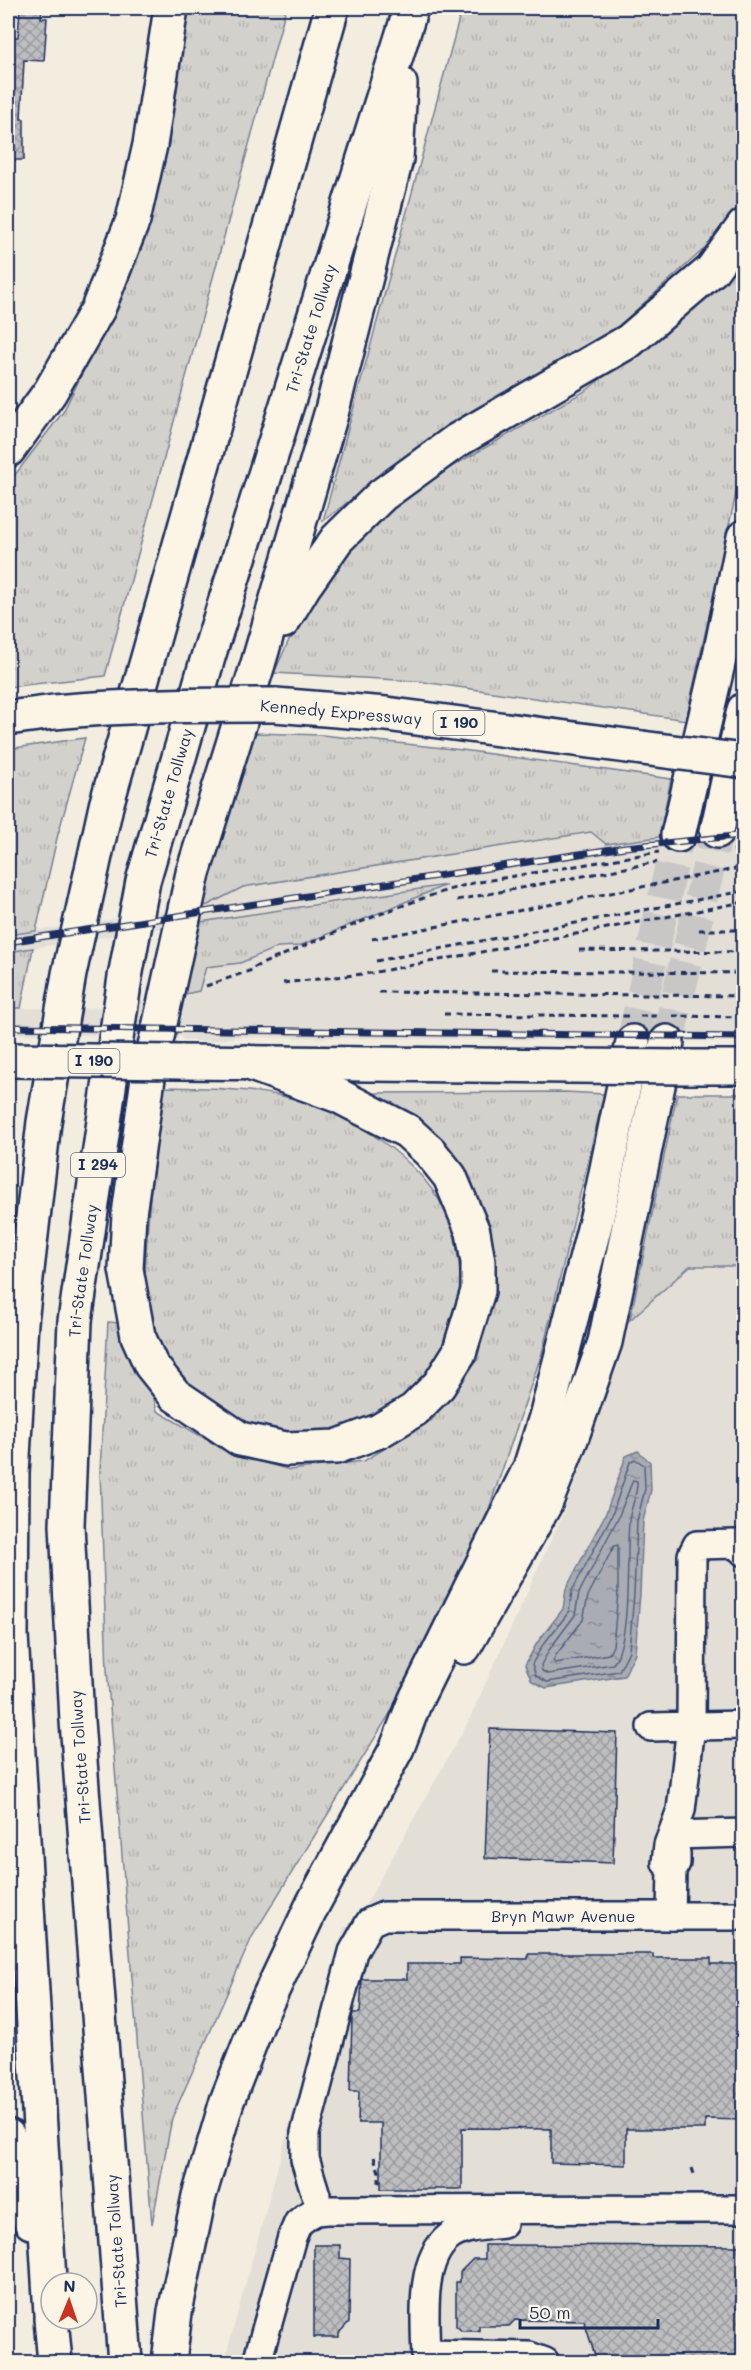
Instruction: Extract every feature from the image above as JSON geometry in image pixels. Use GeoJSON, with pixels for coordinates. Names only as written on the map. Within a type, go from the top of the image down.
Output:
{"type":"FeatureCollection","features":[{"type":"Feature","properties":{"kind":"highway"},"geometry":{"type":"LineString","coordinates":[[8,450],[50,392],[98,309],[133,220],[150,145],[171,8]]}},
{"type":"Feature","properties":{"kind":"highway"},"geometry":{"type":"LineString","coordinates":[[48,2271],[10,1635],[12,1473],[21,1322],[44,1122],[69,974],[106,806],[331,8]]}},
{"type":"Feature","properties":{"kind":"highway"},"geometry":{"type":"LineString","coordinates":[[246,1062],[339,1096],[407,1131],[430,1152],[450,1177],[474,1232],[478,1262],[478,1291],[459,1353],[439,1386],[414,1410],[388,1425],[336,1447],[286,1449],[240,1439],[175,1395],[151,1365],[138,1336],[126,1269],[129,1214],[148,1078],[193,873],[258,664],[331,414],[396,159],[407,21]]}},
{"type":"Feature","properties":{"kind":"highway","name":"Tri-State Tollway"},"geometry":{"type":"LineString","coordinates":[[124,2362],[76,1721],[67,1525],[75,1321],[125,977],[143,881],[209,654],[407,21]]}},
{"type":"Feature","properties":{"kind":"highway"},"geometry":{"type":"LineString","coordinates":[[258,664],[304,586],[337,539],[381,495],[456,441],[629,341],[712,270],[744,226]]}},
{"type":"Feature","properties":{"kind":"highway"},"geometry":{"type":"LineString","coordinates":[[673,843],[720,655],[744,537]]}},
{"type":"Feature","properties":{"kind":"highway","name":"Kennedy Expressway"},"geometry":{"type":"LineString","coordinates":[[8,718],[106,707],[275,705],[386,714],[744,761]]}},
{"type":"Feature","properties":{"kind":"highway"},"geometry":{"type":"LineString","coordinates":[[725,837],[744,710]]}},
{"type":"Feature","properties":{"kind":"highway"},"geometry":{"type":"LineString","coordinates":[[169,2362],[175,2312],[199,2196],[227,2101],[262,2012],[313,1904],[397,1748],[415,1701],[530,1468],[546,1417],[591,1240],[633,1041]]}},
{"type":"Feature","properties":{"kind":"highway"},"geometry":{"type":"LineString","coordinates":[[397,1748],[428,1708],[500,1585],[545,1504],[571,1438],[605,1342],[667,1042]]}},
{"type":"Feature","properties":{"kind":"highway","name":"I 190"},"geometry":{"type":"LineString","coordinates":[[8,1060],[744,1067]]}},
{"type":"Feature","properties":{"kind":"highway"},"geometry":{"type":"LineString","coordinates":[[8,2136],[46,2271]]}},
{"type":"Feature","properties":{"kind":"highway"},"geometry":{"type":"LineString","coordinates":[[52,2331],[55,2362]]}},
{"type":"Feature","properties":{"kind":"street"},"geometry":{"type":"LineString","coordinates":[[671,1916],[672,1869],[676,1863],[677,1844],[673,1835],[681,1810],[691,1726],[692,1556],[697,1545],[736,1544],[744,1552]]}},
{"type":"Feature","properties":{"kind":"street"},"geometry":{"type":"LineString","coordinates":[[651,1727],[744,1725]]}},
{"type":"Feature","properties":{"kind":"street"},"geometry":{"type":"LineString","coordinates":[[673,1835],[744,1833]]}},
{"type":"Feature","properties":{"kind":"street","name":"Bryn Mawr Avenue"},"geometry":{"type":"LineString","coordinates":[[316,2194],[305,2159],[305,2133],[352,1952],[370,1922],[384,1916],[744,1916]]}},
{"type":"Feature","properties":{"kind":"street"},"geometry":{"type":"LineString","coordinates":[[257,2362],[292,2237],[298,2223],[316,2211],[380,2200],[538,2209],[744,2209]]}},
{"type":"Feature","properties":{"kind":"street"},"geometry":{"type":"LineString","coordinates":[[538,2209],[520,2223],[469,2228],[449,2238],[437,2253],[429,2270],[426,2290],[426,2358],[529,2356],[545,2362]]}},
{"type":"Feature","properties":{"kind":"path"},"geometry":{"type":"LineString","coordinates":[[725,837],[733,850],[744,850]]}},
{"type":"Feature","properties":{"kind":"path"},"geometry":{"type":"LineString","coordinates":[[206,986],[252,970],[252,968],[335,933],[449,889],[673,843]]}},
{"type":"Feature","properties":{"kind":"path"},"geometry":{"type":"LineString","coordinates":[[457,900],[657,862]]}},
{"type":"Feature","properties":{"kind":"path"},"geometry":{"type":"LineString","coordinates":[[372,939],[740,868]]}},
{"type":"Feature","properties":{"kind":"path"},"geometry":{"type":"LineString","coordinates":[[376,962],[744,891]]}},
{"type":"Feature","properties":{"kind":"path"},"geometry":{"type":"LineString","coordinates":[[283,983],[371,973],[744,902]]}},
{"type":"Feature","properties":{"kind":"path"},"geometry":{"type":"LineString","coordinates":[[699,930],[744,930]]}},
{"type":"Feature","properties":{"kind":"path"},"geometry":{"type":"LineString","coordinates":[[579,950],[744,952]]}},
{"type":"Feature","properties":{"kind":"path"},"geometry":{"type":"LineString","coordinates":[[491,971],[744,974]]}},
{"type":"Feature","properties":{"kind":"path"},"geometry":{"type":"LineString","coordinates":[[379,992],[744,996]]}},
{"type":"Feature","properties":{"kind":"path"},"geometry":{"type":"LineString","coordinates":[[444,1014],[744,1017]]}},
{"type":"Feature","properties":{"kind":"path"},"geometry":{"type":"LineString","coordinates":[[374,2157],[379,2172],[380,2200]]}},
{"type":"Feature","properties":{"kind":"path"},"geometry":{"type":"LineString","coordinates":[[692,2168],[695,2176]]}},
{"type":"Feature","properties":{"kind":"shaded area"},"geometry":{"type":"Polygon","coordinates":[[[743,828],[743,1042],[237,1037],[206,1042],[183,1040],[181,1036],[8,1034],[8,1008],[85,1009],[180,995],[194,923],[8,952],[8,935],[208,905],[243,887],[591,832],[606,844],[743,828]]]}},
{"type":"Feature","properties":{"kind":"shaded area"},"geometry":{"type":"Polygon","coordinates":[[[690,1266],[743,1266],[743,1905],[365,1906],[469,1720],[565,1509],[621,1354],[630,1320],[690,1266]]]}},
{"type":"Feature","properties":{"kind":"shaded area"},"geometry":{"type":"Polygon","coordinates":[[[743,1924],[743,2362],[224,2362],[344,1927],[743,1924]]]}},
{"type":"Feature","properties":{"kind":"green space"},"geometry":{"type":"Polygon","coordinates":[[[189,8],[286,8],[105,676],[8,687],[8,484],[63,412],[122,294],[164,160],[189,8]]]}},
{"type":"Feature","properties":{"kind":"green space"},"geometry":{"type":"Polygon","coordinates":[[[462,8],[743,8],[744,201],[704,249],[613,331],[393,468],[323,521],[462,8]]]}},
{"type":"Feature","properties":{"kind":"green space"},"geometry":{"type":"Polygon","coordinates":[[[743,244],[743,462],[686,720],[416,681],[274,673],[309,596],[345,549],[412,489],[587,390],[708,292],[743,244]]]}},
{"type":"Feature","properties":{"kind":"green space"},"geometry":{"type":"Polygon","coordinates":[[[253,733],[322,735],[462,750],[671,779],[659,837],[606,844],[591,832],[243,887],[208,905],[199,907],[253,733]]]}},
{"type":"Feature","properties":{"kind":"green space"},"geometry":{"type":"Polygon","coordinates":[[[85,738],[57,838],[36,931],[8,935],[8,749],[85,738]]]}},
{"type":"Feature","properties":{"kind":"green space"},"geometry":{"type":"Polygon","coordinates":[[[446,885],[299,946],[278,947],[240,963],[206,967],[199,991],[180,995],[194,923],[446,885]]]}},
{"type":"Feature","properties":{"kind":"green space"},"geometry":{"type":"Polygon","coordinates":[[[33,948],[21,1008],[8,1008],[8,952],[33,948]]]}},
{"type":"Feature","properties":{"kind":"green space"},"geometry":{"type":"Polygon","coordinates":[[[164,1087],[249,1091],[277,1095],[329,1111],[379,1139],[402,1157],[438,1198],[452,1227],[457,1248],[460,1280],[456,1312],[445,1343],[429,1372],[419,1384],[398,1401],[372,1417],[346,1428],[302,1434],[273,1431],[247,1424],[223,1412],[212,1405],[175,1369],[154,1335],[145,1287],[150,1200],[164,1087]]]}},
{"type":"Feature","properties":{"kind":"green space"},"geometry":{"type":"Polygon","coordinates":[[[565,1092],[604,1094],[542,1353],[478,1541],[394,1707],[252,1937],[172,2118],[152,2224],[107,1670],[100,1471],[108,1322],[120,1323],[153,1395],[157,1411],[232,1454],[290,1470],[364,1461],[432,1420],[477,1360],[487,1314],[480,1218],[368,1093],[565,1092]]]}},
{"type":"Feature","properties":{"kind":"green space"},"geometry":{"type":"Polygon","coordinates":[[[677,1094],[743,1094],[743,1266],[690,1266],[630,1320],[677,1094]]]}},
{"type":"Feature","properties":{"kind":"water"},"geometry":{"type":"Polygon","coordinates":[[[638,1451],[650,1462],[651,1490],[643,1521],[635,1653],[624,1676],[546,1688],[532,1681],[525,1665],[537,1643],[563,1609],[566,1589],[606,1513],[626,1456],[638,1451]]]}},
{"type":"Feature","properties":{"kind":"building"},"geometry":{"type":"Polygon","coordinates":[[[20,8],[42,8],[41,18],[47,18],[44,61],[24,60],[21,119],[24,119],[24,160],[8,160],[8,37],[18,37],[20,8]]]}},
{"type":"Feature","properties":{"kind":"building"},"geometry":{"type":"Polygon","coordinates":[[[490,1729],[617,1733],[613,1863],[485,1858],[490,1729]]]}},
{"type":"Feature","properties":{"kind":"building"},"geometry":{"type":"Polygon","coordinates":[[[528,1954],[653,1954],[653,1958],[711,1958],[711,1964],[744,1964],[744,2120],[705,2119],[705,2129],[626,2129],[626,2165],[551,2163],[551,2129],[462,2128],[462,2189],[381,2189],[381,2123],[358,2123],[359,2091],[350,2091],[352,2018],[353,2013],[360,2013],[362,1979],[407,1979],[407,1964],[460,1964],[460,1958],[528,1959],[528,1954]]]}},
{"type":"Feature","properties":{"kind":"building"},"geometry":{"type":"Polygon","coordinates":[[[314,2245],[340,2245],[340,2258],[350,2259],[349,2322],[339,2333],[339,2337],[314,2337],[314,2245]]]}},
{"type":"Feature","properties":{"kind":"building"},"geometry":{"type":"Polygon","coordinates":[[[485,2245],[744,2246],[744,2362],[597,2362],[584,2321],[515,2320],[509,2326],[479,2326],[479,2331],[462,2331],[456,2326],[456,2282],[460,2282],[460,2272],[473,2259],[485,2259],[485,2245]]]}},
{"type":"Feature","properties":{"kind":"tunnel"},"geometry":{"type":"LineString","coordinates":[[667,1042],[717,831]]}},
{"type":"Feature","properties":{"kind":"tunnel"},"geometry":{"type":"LineString","coordinates":[[633,1042],[678,835]]}},
{"type":"Feature","properties":{"kind":"railway"},"geometry":{"type":"LineString","coordinates":[[8,942],[625,847],[744,835]]}},
{"type":"Feature","properties":{"kind":"railway"},"geometry":{"type":"LineString","coordinates":[[8,1027],[744,1037]]}}]}
